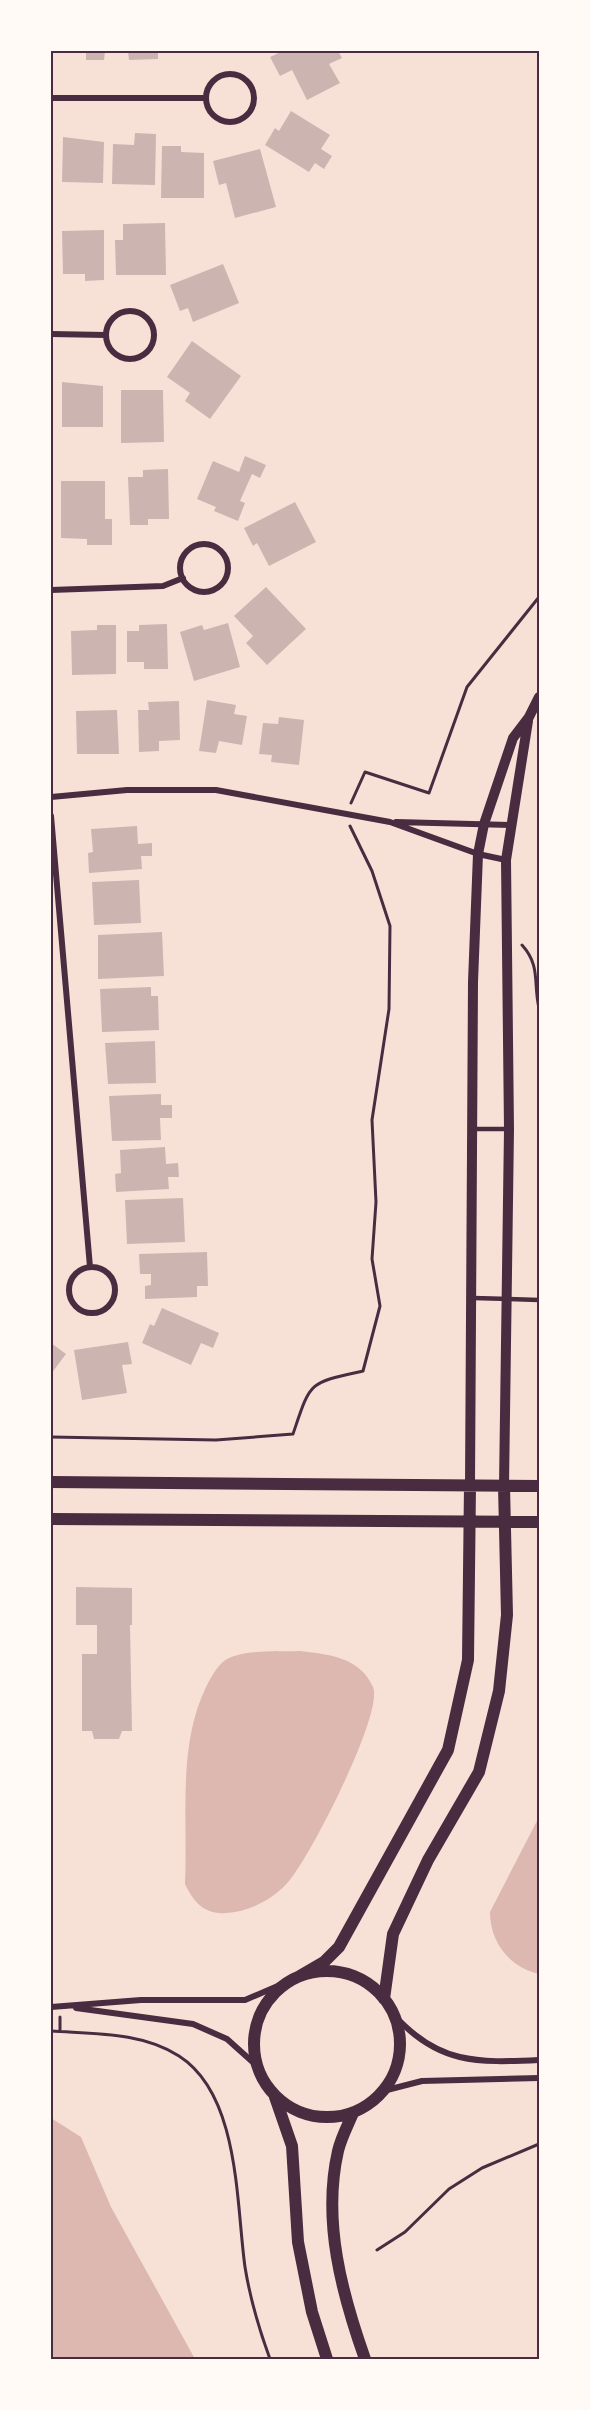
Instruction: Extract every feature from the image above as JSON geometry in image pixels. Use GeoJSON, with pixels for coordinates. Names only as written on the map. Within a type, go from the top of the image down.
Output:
{"type":"FeatureCollection","features":[{"type":"Feature","properties":{"kind":"main road"},"geometry":{"type":"LineString","coordinates":[[51,1482],[539,1486]]}},
{"type":"Feature","properties":{"kind":"main road"},"geometry":{"type":"LineString","coordinates":[[300,1976],[321,1971],[344,1973],[364,1981],[384,1998],[394,2015],[400,2038],[399,2061],[384,2091],[374,2101],[353,2113],[333,2117],[312,2116],[292,2109],[276,2097],[264,2082],[256,2065],[253,2041],[258,2019],[269,1998],[287,1982],[324,1962],[339,1947],[448,1750],[468,1660],[470,1485]]}},
{"type":"Feature","properties":{"kind":"main road"},"geometry":{"type":"LineString","coordinates":[[384,1998],[393,1934],[428,1860],[479,1772],[499,1691],[507,1615],[504,1486]]}},
{"type":"Feature","properties":{"kind":"main road"},"geometry":{"type":"LineString","coordinates":[[51,1519],[539,1522]]}},
{"type":"Feature","properties":{"kind":"main road"},"geometry":{"type":"LineString","coordinates":[[276,2097],[292,2146],[298,2242],[312,2312],[327,2359]]}},
{"type":"Feature","properties":{"kind":"main road"},"geometry":{"type":"LineString","coordinates":[[353,2113],[338,2150],[333,2181],[333,2229],[346,2307],[364,2359]]}},
{"type":"Feature","properties":{"kind":"street"},"geometry":{"type":"LineString","coordinates":[[226,75],[234,75],[248,83],[254,98],[253,106],[244,118],[230,122],[216,118],[210,112],[206,98],[212,83],[226,75]]}},
{"type":"Feature","properties":{"kind":"street"},"geometry":{"type":"LineString","coordinates":[[51,98],[206,98]]}},
{"type":"Feature","properties":{"kind":"street"},"geometry":{"type":"LineString","coordinates":[[130,311],[144,316],[149,321],[154,335],[148,350],[134,358],[118,355],[108,343],[106,335],[107,328],[116,316],[130,311]]}},
{"type":"Feature","properties":{"kind":"street"},"geometry":{"type":"LineString","coordinates":[[51,334],[106,335]]}},
{"type":"Feature","properties":{"kind":"street"},"geometry":{"type":"LineString","coordinates":[[201,545],[215,547],[226,558],[227,574],[218,587],[211,591],[194,590],[183,578],[181,564],[183,557],[194,547],[201,545]]}},
{"type":"Feature","properties":{"kind":"street"},"geometry":{"type":"LineString","coordinates":[[51,590],[146,588],[163,586],[183,578]]}},
{"type":"Feature","properties":{"kind":"street"},"geometry":{"type":"LineString","coordinates":[[470,1485],[472,1129],[478,854],[484,824],[513,738],[529,717],[539,697]]}},
{"type":"Feature","properties":{"kind":"street"},"geometry":{"type":"LineString","coordinates":[[504,1486],[509,1129],[506,860],[529,717]]}},
{"type":"Feature","properties":{"kind":"street"},"geometry":{"type":"LineString","coordinates":[[51,797],[127,790],[216,790],[390,822],[478,854],[506,860]]}},
{"type":"Feature","properties":{"kind":"street"},"geometry":{"type":"LineString","coordinates":[[51,816],[90,1267]]}},
{"type":"Feature","properties":{"kind":"street"},"geometry":{"type":"LineString","coordinates":[[390,822],[510,825]]}},
{"type":"Feature","properties":{"kind":"street"},"geometry":{"type":"LineString","coordinates":[[90,1267],[110,1274],[115,1288],[115,1295],[108,1307],[94,1313],[79,1309],[70,1296],[69,1288],[75,1274],[90,1267]]}},
{"type":"Feature","properties":{"kind":"street"},"geometry":{"type":"LineString","coordinates":[[51,2007],[141,2000],[245,2000],[287,1982]]}},
{"type":"Feature","properties":{"kind":"street"},"geometry":{"type":"LineString","coordinates":[[61,2006],[193,2024],[227,2039],[256,2065]]}},
{"type":"Feature","properties":{"kind":"street"},"geometry":{"type":"LineString","coordinates":[[394,2015],[412,2035],[445,2053],[494,2063],[539,2060]]}},
{"type":"Feature","properties":{"kind":"street"},"geometry":{"type":"LineString","coordinates":[[384,2091],[423,2081],[539,2078]]}},
{"type":"Feature","properties":{"kind":"lane"},"geometry":{"type":"LineString","coordinates":[[472,1129],[509,1129]]}},
{"type":"Feature","properties":{"kind":"lane"},"geometry":{"type":"LineString","coordinates":[[471,1298],[539,1300]]}},
{"type":"Feature","properties":{"kind":"path"},"geometry":{"type":"LineString","coordinates":[[51,1437],[216,1440],[293,1434],[307,1393],[322,1380],[363,1371],[380,1306],[372,1258],[376,1202],[372,1120],[388,1009],[390,926],[372,871],[356,841],[346,813],[365,772],[429,793],[467,687],[539,597]]}},
{"type":"Feature","properties":{"kind":"path"},"geometry":{"type":"LineString","coordinates":[[507,935],[523,946],[537,969],[535,990],[539,1008]]}},
{"type":"Feature","properties":{"kind":"path"},"geometry":{"type":"LineString","coordinates":[[51,2031],[110,2035],[148,2042],[179,2056],[200,2074],[218,2103],[232,2158],[246,2269],[260,2332],[270,2359]]}},
{"type":"Feature","properties":{"kind":"path"},"geometry":{"type":"LineString","coordinates":[[377,2250],[405,2232],[448,2189],[482,2168],[539,2144]]}},
{"type":"Feature","properties":{"kind":"shaded area"},"geometry":{"type":"Polygon","coordinates":[[[299,1651],[332,1656],[352,1663],[360,1669],[373,1687],[373,1702],[367,1725],[357,1753],[328,1816],[289,1881],[276,1893],[252,1907],[235,1912],[211,1912],[200,1906],[185,1884],[186,1782],[191,1732],[198,1708],[213,1674],[227,1659],[253,1652],[299,1651]]]}},
{"type":"Feature","properties":{"kind":"shaded area"},"geometry":{"type":"Polygon","coordinates":[[[539,1817],[539,1974],[519,1966],[503,1952],[493,1933],[490,1912],[539,1817]]]}},
{"type":"Feature","properties":{"kind":"shaded area"},"geometry":{"type":"Polygon","coordinates":[[[51,2118],[81,2137],[111,2207],[195,2359],[51,2359],[51,2118]]]}},
{"type":"Feature","properties":{"kind":"building"},"geometry":{"type":"Polygon","coordinates":[[[86,51],[105,51],[104,60],[86,60],[86,51]]]}},
{"type":"Feature","properties":{"kind":"building"},"geometry":{"type":"Polygon","coordinates":[[[128,51],[158,51],[158,59],[129,60],[128,51]]]}},
{"type":"Feature","properties":{"kind":"building"},"geometry":{"type":"Polygon","coordinates":[[[283,51],[338,51],[342,58],[329,64],[340,83],[307,100],[292,70],[280,76],[270,57],[283,51]]]}},
{"type":"Feature","properties":{"kind":"building"},"geometry":{"type":"Polygon","coordinates":[[[291,111],[330,135],[321,149],[332,156],[324,169],[315,163],[309,172],[265,145],[275,128],[279,131],[291,111]]]}},
{"type":"Feature","properties":{"kind":"building"},"geometry":{"type":"Polygon","coordinates":[[[135,133],[156,134],[155,185],[112,184],[113,144],[134,145],[135,133]]]}},
{"type":"Feature","properties":{"kind":"building"},"geometry":{"type":"Polygon","coordinates":[[[63,137],[104,142],[103,183],[62,182],[63,137]]]}},
{"type":"Feature","properties":{"kind":"building"},"geometry":{"type":"Polygon","coordinates":[[[162,146],[181,146],[181,152],[204,153],[204,198],[161,198],[162,146]]]}},
{"type":"Feature","properties":{"kind":"building"},"geometry":{"type":"Polygon","coordinates":[[[260,149],[276,207],[235,218],[226,183],[219,185],[213,161],[260,149]]]}},
{"type":"Feature","properties":{"kind":"building"},"geometry":{"type":"Polygon","coordinates":[[[165,223],[166,275],[116,275],[115,240],[123,240],[123,224],[165,223]]]}},
{"type":"Feature","properties":{"kind":"building"},"geometry":{"type":"Polygon","coordinates":[[[104,230],[104,280],[85,281],[85,274],[63,274],[62,231],[104,230]]]}},
{"type":"Feature","properties":{"kind":"building"},"geometry":{"type":"Polygon","coordinates":[[[223,264],[239,303],[193,322],[188,308],[180,311],[170,285],[223,264]]]}},
{"type":"Feature","properties":{"kind":"building"},"geometry":{"type":"Polygon","coordinates":[[[192,341],[241,376],[210,419],[185,401],[190,393],[167,377],[192,341]]]}},
{"type":"Feature","properties":{"kind":"building"},"geometry":{"type":"Polygon","coordinates":[[[62,382],[103,386],[103,427],[62,427],[62,382]]]}},
{"type":"Feature","properties":{"kind":"building"},"geometry":{"type":"Polygon","coordinates":[[[121,390],[163,390],[164,442],[121,443],[121,390]]]}},
{"type":"Feature","properties":{"kind":"building"},"geometry":{"type":"Polygon","coordinates":[[[245,456],[266,465],[260,478],[252,474],[240,501],[245,503],[238,521],[214,511],[216,507],[197,499],[213,461],[239,472],[245,456]]]}},
{"type":"Feature","properties":{"kind":"building"},"geometry":{"type":"Polygon","coordinates":[[[168,469],[169,519],[148,519],[148,525],[130,525],[128,477],[143,477],[143,470],[168,469]]]}},
{"type":"Feature","properties":{"kind":"building"},"geometry":{"type":"Polygon","coordinates":[[[61,481],[105,481],[105,519],[112,519],[112,545],[87,545],[87,539],[61,538],[61,481]]]}},
{"type":"Feature","properties":{"kind":"building"},"geometry":{"type":"Polygon","coordinates":[[[295,502],[316,542],[269,566],[257,543],[253,546],[244,528],[295,502]]]}},
{"type":"Feature","properties":{"kind":"building"},"geometry":{"type":"Polygon","coordinates":[[[266,587],[306,629],[267,665],[246,643],[253,636],[234,616],[266,587]]]}},
{"type":"Feature","properties":{"kind":"building"},"geometry":{"type":"Polygon","coordinates":[[[228,623],[240,667],[194,681],[180,632],[202,625],[204,630],[228,623]]]}},
{"type":"Feature","properties":{"kind":"building"},"geometry":{"type":"Polygon","coordinates":[[[167,624],[168,669],[144,669],[144,662],[127,662],[127,631],[139,631],[139,625],[167,624]]]}},
{"type":"Feature","properties":{"kind":"building"},"geometry":{"type":"Polygon","coordinates":[[[97,625],[116,625],[116,674],[72,675],[71,631],[97,630],[97,625]]]}},
{"type":"Feature","properties":{"kind":"building"},"geometry":{"type":"Polygon","coordinates":[[[207,700],[236,705],[234,714],[247,716],[242,745],[219,741],[216,753],[199,751],[207,700]]]}},
{"type":"Feature","properties":{"kind":"building"},"geometry":{"type":"Polygon","coordinates":[[[179,701],[180,740],[159,741],[159,751],[139,752],[138,710],[149,710],[148,702],[179,701]]]}},
{"type":"Feature","properties":{"kind":"building"},"geometry":{"type":"Polygon","coordinates":[[[117,710],[119,754],[77,754],[76,711],[117,710]]]}},
{"type":"Feature","properties":{"kind":"building"},"geometry":{"type":"Polygon","coordinates":[[[279,717],[304,720],[299,765],[271,762],[272,755],[259,754],[263,723],[278,724],[279,717]]]}},
{"type":"Feature","properties":{"kind":"building"},"geometry":{"type":"Polygon","coordinates":[[[137,826],[138,844],[152,843],[152,856],[141,856],[142,869],[89,873],[88,853],[93,852],[91,829],[137,826]]]}},
{"type":"Feature","properties":{"kind":"building"},"geometry":{"type":"Polygon","coordinates":[[[139,880],[141,923],[94,925],[92,882],[139,880]]]}},
{"type":"Feature","properties":{"kind":"building"},"geometry":{"type":"Polygon","coordinates":[[[162,932],[164,976],[98,979],[98,935],[162,932]]]}},
{"type":"Feature","properties":{"kind":"building"},"geometry":{"type":"Polygon","coordinates":[[[151,987],[151,996],[158,996],[159,1030],[102,1032],[100,989],[151,987]]]}},
{"type":"Feature","properties":{"kind":"building"},"geometry":{"type":"Polygon","coordinates":[[[155,1041],[156,1083],[108,1084],[105,1043],[155,1041]]]}},
{"type":"Feature","properties":{"kind":"building"},"geometry":{"type":"Polygon","coordinates":[[[161,1094],[161,1105],[172,1105],[172,1118],[160,1118],[161,1140],[112,1141],[109,1096],[161,1094]]]}},
{"type":"Feature","properties":{"kind":"building"},"geometry":{"type":"Polygon","coordinates":[[[165,1147],[166,1164],[178,1163],[179,1177],[168,1177],[169,1189],[116,1192],[115,1174],[121,1173],[120,1150],[165,1147]]]}},
{"type":"Feature","properties":{"kind":"building"},"geometry":{"type":"Polygon","coordinates":[[[183,1198],[185,1242],[127,1244],[125,1200],[183,1198]]]}},
{"type":"Feature","properties":{"kind":"building"},"geometry":{"type":"Polygon","coordinates":[[[207,1252],[208,1286],[197,1286],[197,1297],[145,1299],[145,1286],[151,1285],[151,1274],[140,1274],[139,1254],[207,1252]]]}},
{"type":"Feature","properties":{"kind":"building"},"geometry":{"type":"Polygon","coordinates":[[[162,1308],[219,1333],[213,1348],[201,1343],[191,1365],[142,1343],[150,1324],[154,1326],[162,1308]]]}},
{"type":"Feature","properties":{"kind":"building"},"geometry":{"type":"Polygon","coordinates":[[[128,1342],[132,1364],[122,1365],[127,1393],[82,1400],[74,1350],[128,1342]]]}},
{"type":"Feature","properties":{"kind":"building"},"geometry":{"type":"Polygon","coordinates":[[[51,1343],[66,1354],[51,1374],[51,1343]]]}},
{"type":"Feature","properties":{"kind":"building"},"geometry":{"type":"Polygon","coordinates":[[[76,1587],[132,1588],[132,1625],[130,1625],[132,1731],[122,1731],[119,1739],[94,1739],[92,1731],[82,1731],[82,1654],[97,1654],[97,1625],[76,1625],[76,1587]]]}}]}
